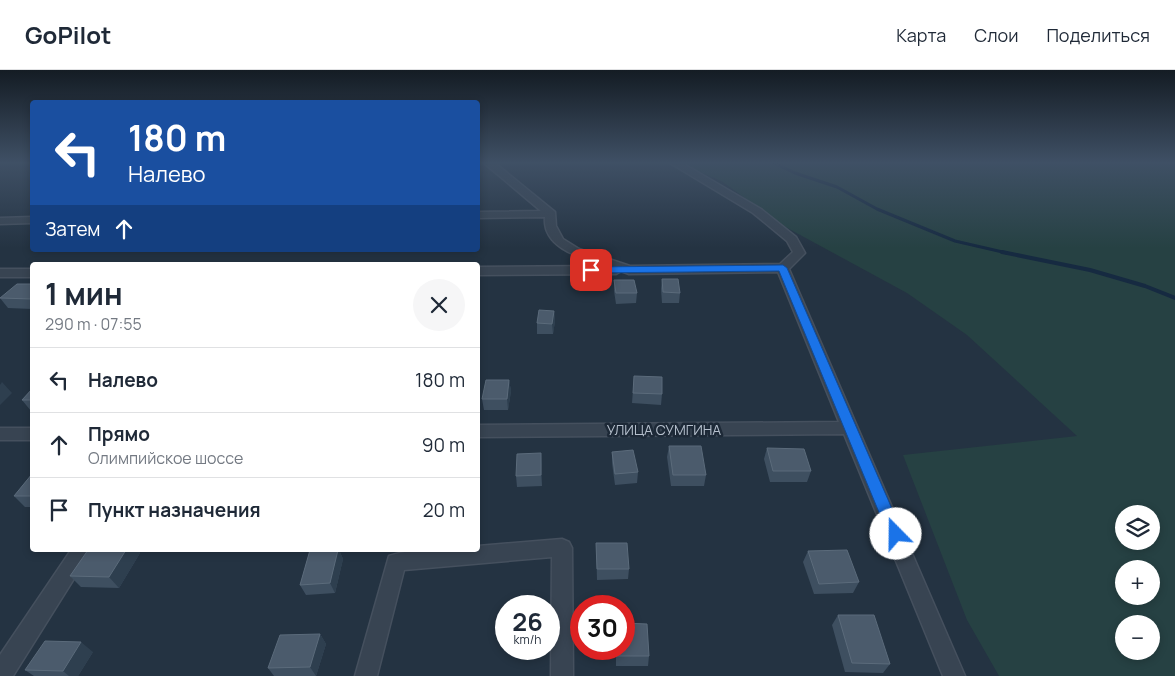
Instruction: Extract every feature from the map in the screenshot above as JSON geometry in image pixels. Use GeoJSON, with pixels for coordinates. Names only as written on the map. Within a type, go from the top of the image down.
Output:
{"type":"FeatureCollection","features":[{"type":"Feature","properties":{"kind":"street"},"geometry":{"type":"LineString","coordinates":[[523,191],[551,214]]}},
{"type":"Feature","properties":{"kind":"street"},"geometry":{"type":"LineString","coordinates":[[480,271],[783,268],[799,252],[792,239],[757,211],[723,191]]}},
{"type":"Feature","properties":{"kind":"street"},"geometry":{"type":"LineString","coordinates":[[480,215],[551,214]]}},
{"type":"Feature","properties":{"kind":"street"},"geometry":{"type":"LineString","coordinates":[[551,214],[550,226],[559,241],[575,252],[628,270]]}},
{"type":"Feature","properties":{"kind":"street"},"geometry":{"type":"LineString","coordinates":[[0,221],[30,220]]}},
{"type":"Feature","properties":{"kind":"street"},"geometry":{"type":"LineString","coordinates":[[783,268],[954,676]]}},
{"type":"Feature","properties":{"kind":"street"},"geometry":{"type":"LineString","coordinates":[[0,274],[30,273]]}},
{"type":"Feature","properties":{"kind":"street","name":"УЛИЦА СУМГИНА"},"geometry":{"type":"LineString","coordinates":[[480,431],[851,428]]}},
{"type":"Feature","properties":{"kind":"street"},"geometry":{"type":"LineString","coordinates":[[0,434],[30,434]]}},
{"type":"Feature","properties":{"kind":"street"},"geometry":{"type":"LineString","coordinates":[[366,676],[396,562],[562,548],[562,676]]}},
{"type":"Feature","properties":{"kind":"street"},"geometry":{"type":"LineString","coordinates":[[0,675],[81,552]]}},
{"type":"Feature","properties":{"kind":"green space"},"geometry":{"type":"Polygon","coordinates":[[[736,191],[1175,191],[1175,676],[999,676],[967,620],[903,455],[1077,436],[967,335],[907,293],[780,224],[736,191]]]}},
{"type":"Feature","properties":{"kind":"building"},"geometry":{"type":"Polygon","coordinates":[[[662,279],[678,279],[680,293],[663,292],[662,279]]]}},
{"type":"Feature","properties":{"kind":"building"},"geometry":{"type":"Polygon","coordinates":[[[614,280],[634,280],[637,293],[616,293],[614,280]]]}},
{"type":"Feature","properties":{"kind":"building"},"geometry":{"type":"Polygon","coordinates":[[[17,284],[30,284],[30,299],[0,298],[17,284]]]}},
{"type":"Feature","properties":{"kind":"building"},"geometry":{"type":"Polygon","coordinates":[[[539,310],[554,311],[552,324],[537,323],[539,310]]]}},
{"type":"Feature","properties":{"kind":"building"},"geometry":{"type":"Polygon","coordinates":[[[634,376],[662,377],[662,394],[633,393],[634,376]]]}},
{"type":"Feature","properties":{"kind":"building"},"geometry":{"type":"Polygon","coordinates":[[[486,380],[509,380],[507,399],[482,399],[486,380]]]}},
{"type":"Feature","properties":{"kind":"building"},"geometry":{"type":"Polygon","coordinates":[[[30,391],[30,400],[22,400],[30,391]]]}},
{"type":"Feature","properties":{"kind":"building"},"geometry":{"type":"Polygon","coordinates":[[[669,446],[701,446],[706,475],[673,475],[669,446]]]}},
{"type":"Feature","properties":{"kind":"building"},"geometry":{"type":"Polygon","coordinates":[[[767,448],[804,449],[811,471],[773,471],[767,448]]]}},
{"type":"Feature","properties":{"kind":"building"},"geometry":{"type":"Polygon","coordinates":[[[633,450],[638,472],[615,474],[612,452],[633,450]]]}},
{"type":"Feature","properties":{"kind":"building"},"geometry":{"type":"Polygon","coordinates":[[[541,453],[541,475],[516,476],[517,454],[541,453]]]}},
{"type":"Feature","properties":{"kind":"building"},"geometry":{"type":"Polygon","coordinates":[[[30,476],[30,496],[14,496],[30,476]]]}},
{"type":"Feature","properties":{"kind":"building"},"geometry":{"type":"Polygon","coordinates":[[[596,543],[627,543],[629,569],[597,569],[596,543]]]}},
{"type":"Feature","properties":{"kind":"building"},"geometry":{"type":"Polygon","coordinates":[[[847,550],[859,582],[819,584],[808,551],[847,550]]]}},
{"type":"Feature","properties":{"kind":"building"},"geometry":{"type":"Polygon","coordinates":[[[87,552],[125,552],[109,577],[70,576],[87,552]]]}},
{"type":"Feature","properties":{"kind":"building"},"geometry":{"type":"Polygon","coordinates":[[[309,552],[338,552],[330,583],[300,585],[309,552]]]}},
{"type":"Feature","properties":{"kind":"building"},"geometry":{"type":"Polygon","coordinates":[[[838,615],[874,615],[890,664],[852,663],[838,615]]]}},
{"type":"Feature","properties":{"kind":"building"},"geometry":{"type":"Polygon","coordinates":[[[635,623],[647,624],[649,656],[635,656],[635,623]]]}},
{"type":"Feature","properties":{"kind":"building"},"geometry":{"type":"Polygon","coordinates":[[[320,634],[310,667],[268,668],[280,635],[320,634]]]}},
{"type":"Feature","properties":{"kind":"building"},"geometry":{"type":"Polygon","coordinates":[[[45,641],[81,642],[63,671],[25,670],[45,641]]]}},
{"type":"Feature","properties":{"kind":"waterway"},"geometry":{"type":"LineString","coordinates":[[845,191],[877,209],[955,241],[1007,253]]}},
{"type":"Feature","properties":{"kind":"waterway"},"geometry":{"type":"LineString","coordinates":[[1002,252],[1090,270],[1145,286],[1175,298]]}},
{"type":"Feature","properties":{"kind":"route"},"geometry":{"type":"LineString","coordinates":[[591,270],[783,268],[896,534]]}}]}
